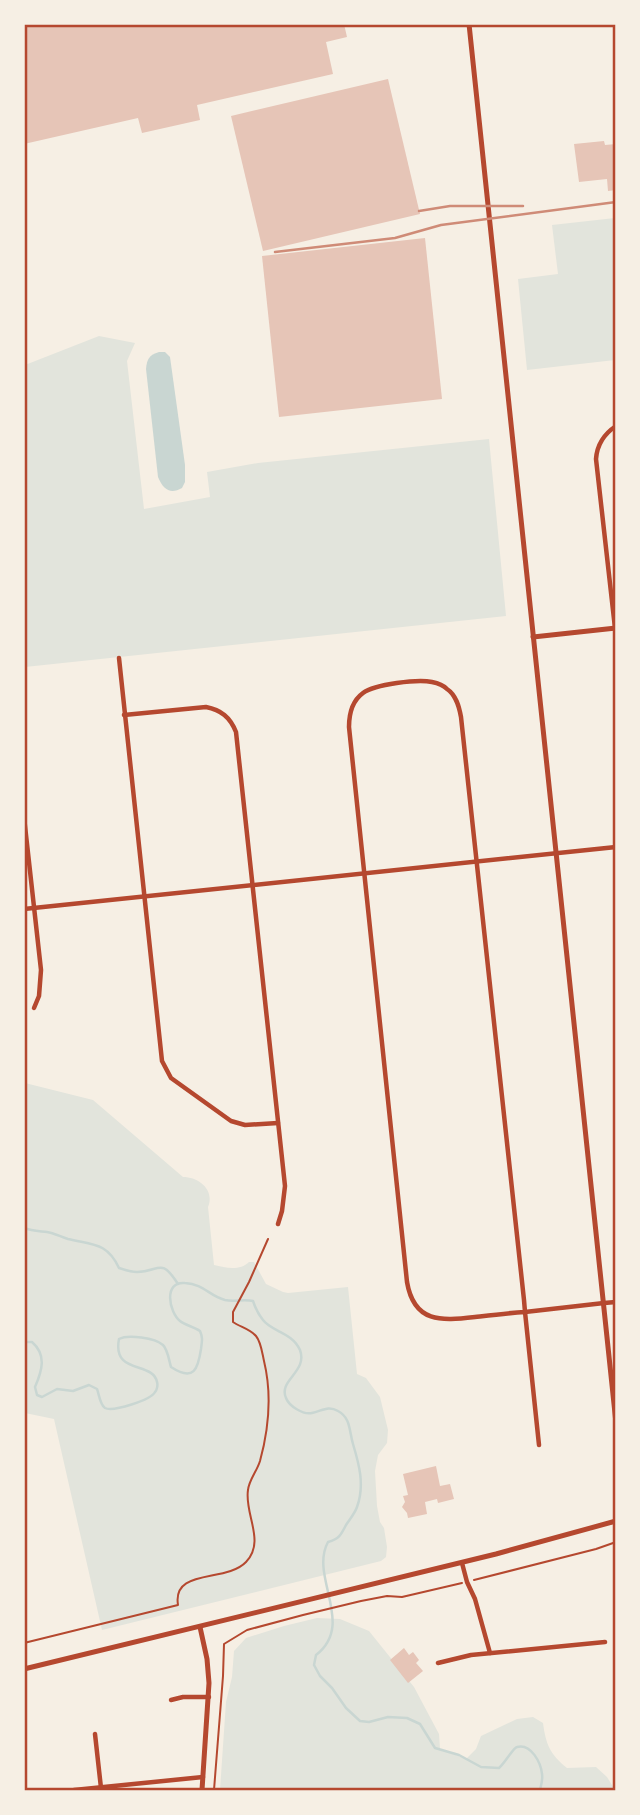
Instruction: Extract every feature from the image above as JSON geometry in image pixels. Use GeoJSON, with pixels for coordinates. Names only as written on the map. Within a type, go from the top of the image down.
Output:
{"type":"FeatureCollection","features":[{"type":"Feature","properties":{"kind":"street"},"geometry":{"type":"LineString","coordinates":[[469,24],[615,1423]]}},
{"type":"Feature","properties":{"kind":"street"},"geometry":{"type":"LineString","coordinates":[[533,637],[615,628],[596,459],[602,439],[615,426]]}},
{"type":"Feature","properties":{"kind":"street"},"geometry":{"type":"LineString","coordinates":[[118,658],[161,1053],[167,1073],[231,1121],[245,1125],[278,1122]]}},
{"type":"Feature","properties":{"kind":"street"},"geometry":{"type":"LineString","coordinates":[[539,1445],[525,1312],[477,862],[461,717],[456,700],[447,688],[434,682],[401,684],[364,692],[355,701],[349,727],[407,1282],[412,1299],[427,1315],[451,1320],[525,1312],[604,1303],[615,1302]]}},
{"type":"Feature","properties":{"kind":"street"},"geometry":{"type":"LineString","coordinates":[[124,715],[206,707],[222,712],[234,725],[285,1186],[278,1224]]}},
{"type":"Feature","properties":{"kind":"street"},"geometry":{"type":"LineString","coordinates":[[24,817],[41,978],[39,996],[34,1008]]}},
{"type":"Feature","properties":{"kind":"street"},"geometry":{"type":"LineString","coordinates":[[24,909],[615,847]]}},
{"type":"Feature","properties":{"kind":"street"},"geometry":{"type":"LineString","coordinates":[[24,1669],[462,1563],[615,1521]]}},
{"type":"Feature","properties":{"kind":"street"},"geometry":{"type":"LineString","coordinates":[[462,1563],[490,1653]]}},
{"type":"Feature","properties":{"kind":"street"},"geometry":{"type":"LineString","coordinates":[[200,1627],[209,1672],[202,1790]]}},
{"type":"Feature","properties":{"kind":"street"},"geometry":{"type":"LineString","coordinates":[[438,1662],[471,1655],[605,1642]]}},
{"type":"Feature","properties":{"kind":"street"},"geometry":{"type":"LineString","coordinates":[[171,1700],[209,1697]]}},
{"type":"Feature","properties":{"kind":"street"},"geometry":{"type":"LineString","coordinates":[[95,1734],[101,1788]]}},
{"type":"Feature","properties":{"kind":"street"},"geometry":{"type":"LineString","coordinates":[[74,1790],[203,1777]]}},
{"type":"Feature","properties":{"kind":"path"},"geometry":{"type":"LineString","coordinates":[[24,1643],[177,1605],[176,1597],[184,1583],[233,1571],[244,1564],[252,1554],[254,1540],[247,1491],[260,1464],[269,1391],[260,1341],[254,1333],[233,1322],[233,1312],[268,1239]]}},
{"type":"Feature","properties":{"kind":"path"},"geometry":{"type":"LineString","coordinates":[[214,1790],[224,1644],[247,1630],[303,1615],[361,1601],[387,1596],[402,1597],[467,1582],[615,1542]]}},
{"type":"Feature","properties":{"kind":"shaded area"},"geometry":{"type":"Polygon","coordinates":[[[615,218],[615,360],[527,370],[518,279],[558,274],[552,225],[615,218]]]}},
{"type":"Feature","properties":{"kind":"shaded area"},"geometry":{"type":"Polygon","coordinates":[[[99,336],[135,343],[127,361],[144,509],[210,497],[207,472],[258,463],[489,439],[506,616],[25,667],[25,365],[99,336]]]}},
{"type":"Feature","properties":{"kind":"shaded area"},"geometry":{"type":"Polygon","coordinates":[[[159,352],[165,352],[170,357],[185,465],[185,482],[182,488],[174,491],[165,488],[158,477],[146,369],[149,358],[159,352]]]}},
{"type":"Feature","properties":{"kind":"shaded area"},"geometry":{"type":"Polygon","coordinates":[[[25,1083],[93,1100],[183,1177],[200,1182],[209,1195],[214,1265],[237,1268],[254,1262],[266,1284],[288,1293],[348,1287],[357,1374],[366,1378],[380,1397],[388,1430],[387,1443],[378,1455],[375,1471],[377,1506],[387,1547],[386,1557],[381,1561],[102,1630],[54,1419],[25,1413],[25,1083]]]}},
{"type":"Feature","properties":{"kind":"shaded area"},"geometry":{"type":"Polygon","coordinates":[[[317,1618],[340,1619],[369,1631],[414,1687],[439,1734],[440,1749],[466,1759],[476,1749],[481,1736],[517,1719],[533,1717],[543,1723],[550,1749],[561,1763],[567,1768],[596,1767],[607,1777],[615,1790],[220,1790],[226,1702],[234,1651],[246,1638],[317,1618]]]}},
{"type":"Feature","properties":{"kind":"building"},"geometry":{"type":"Polygon","coordinates":[[[24,24],[344,24],[347,37],[326,42],[333,74],[197,105],[200,120],[142,133],[138,118],[24,144],[24,24]]]}},
{"type":"Feature","properties":{"kind":"building"},"geometry":{"type":"Polygon","coordinates":[[[388,79],[420,214],[263,251],[231,116],[388,79]]]}},
{"type":"Feature","properties":{"kind":"building"},"geometry":{"type":"Polygon","coordinates":[[[604,141],[605,145],[616,144],[616,190],[608,191],[607,179],[579,182],[574,144],[604,141]]]}},
{"type":"Feature","properties":{"kind":"building"},"geometry":{"type":"Polygon","coordinates":[[[425,238],[442,399],[279,417],[262,256],[425,238]]]}},
{"type":"Feature","properties":{"kind":"building"},"geometry":{"type":"Polygon","coordinates":[[[436,1466],[440,1486],[450,1484],[454,1499],[438,1503],[437,1499],[425,1502],[427,1514],[408,1518],[402,1507],[405,1502],[403,1496],[408,1495],[403,1474],[436,1466]]]}},
{"type":"Feature","properties":{"kind":"building"},"geometry":{"type":"Polygon","coordinates":[[[404,1648],[409,1655],[413,1652],[419,1660],[416,1663],[423,1671],[408,1683],[390,1660],[404,1648]]]}},
{"type":"Feature","properties":{"kind":"waterway"},"geometry":{"type":"LineString","coordinates":[[24,1228],[98,1246],[109,1253],[119,1268],[137,1272],[163,1268],[178,1284]]}},
{"type":"Feature","properties":{"kind":"waterway"},"geometry":{"type":"LineString","coordinates":[[24,1342],[32,1342],[40,1352],[41,1369],[35,1387],[37,1395],[42,1397],[57,1389],[73,1391],[89,1385],[97,1389],[103,1407],[116,1408],[147,1398],[155,1392],[157,1386],[154,1376],[148,1371],[121,1358],[118,1350],[119,1339],[135,1337],[154,1340],[165,1347],[171,1367],[185,1373],[194,1371],[196,1367],[201,1349],[201,1333],[176,1317],[170,1298],[173,1287],[178,1284],[192,1284],[225,1300],[253,1301],[263,1320],[292,1339],[300,1350],[300,1364],[286,1386],[286,1398],[290,1404],[305,1413],[331,1408],[342,1414],[349,1425],[359,1467],[361,1491],[356,1509],[339,1536],[328,1542],[324,1556],[332,1629],[327,1643],[316,1655],[314,1665],[320,1676],[360,1721],[369,1722],[388,1717],[407,1718],[420,1724],[435,1748],[459,1755],[481,1767],[499,1768],[515,1748],[527,1748],[534,1755],[541,1770],[540,1790]]}},
{"type":"Feature","properties":{"kind":"railway"},"geometry":{"type":"LineString","coordinates":[[275,252],[395,238],[441,225],[616,202]]}},
{"type":"Feature","properties":{"kind":"railway"},"geometry":{"type":"LineString","coordinates":[[419,211],[450,206],[523,206]]}}]}
